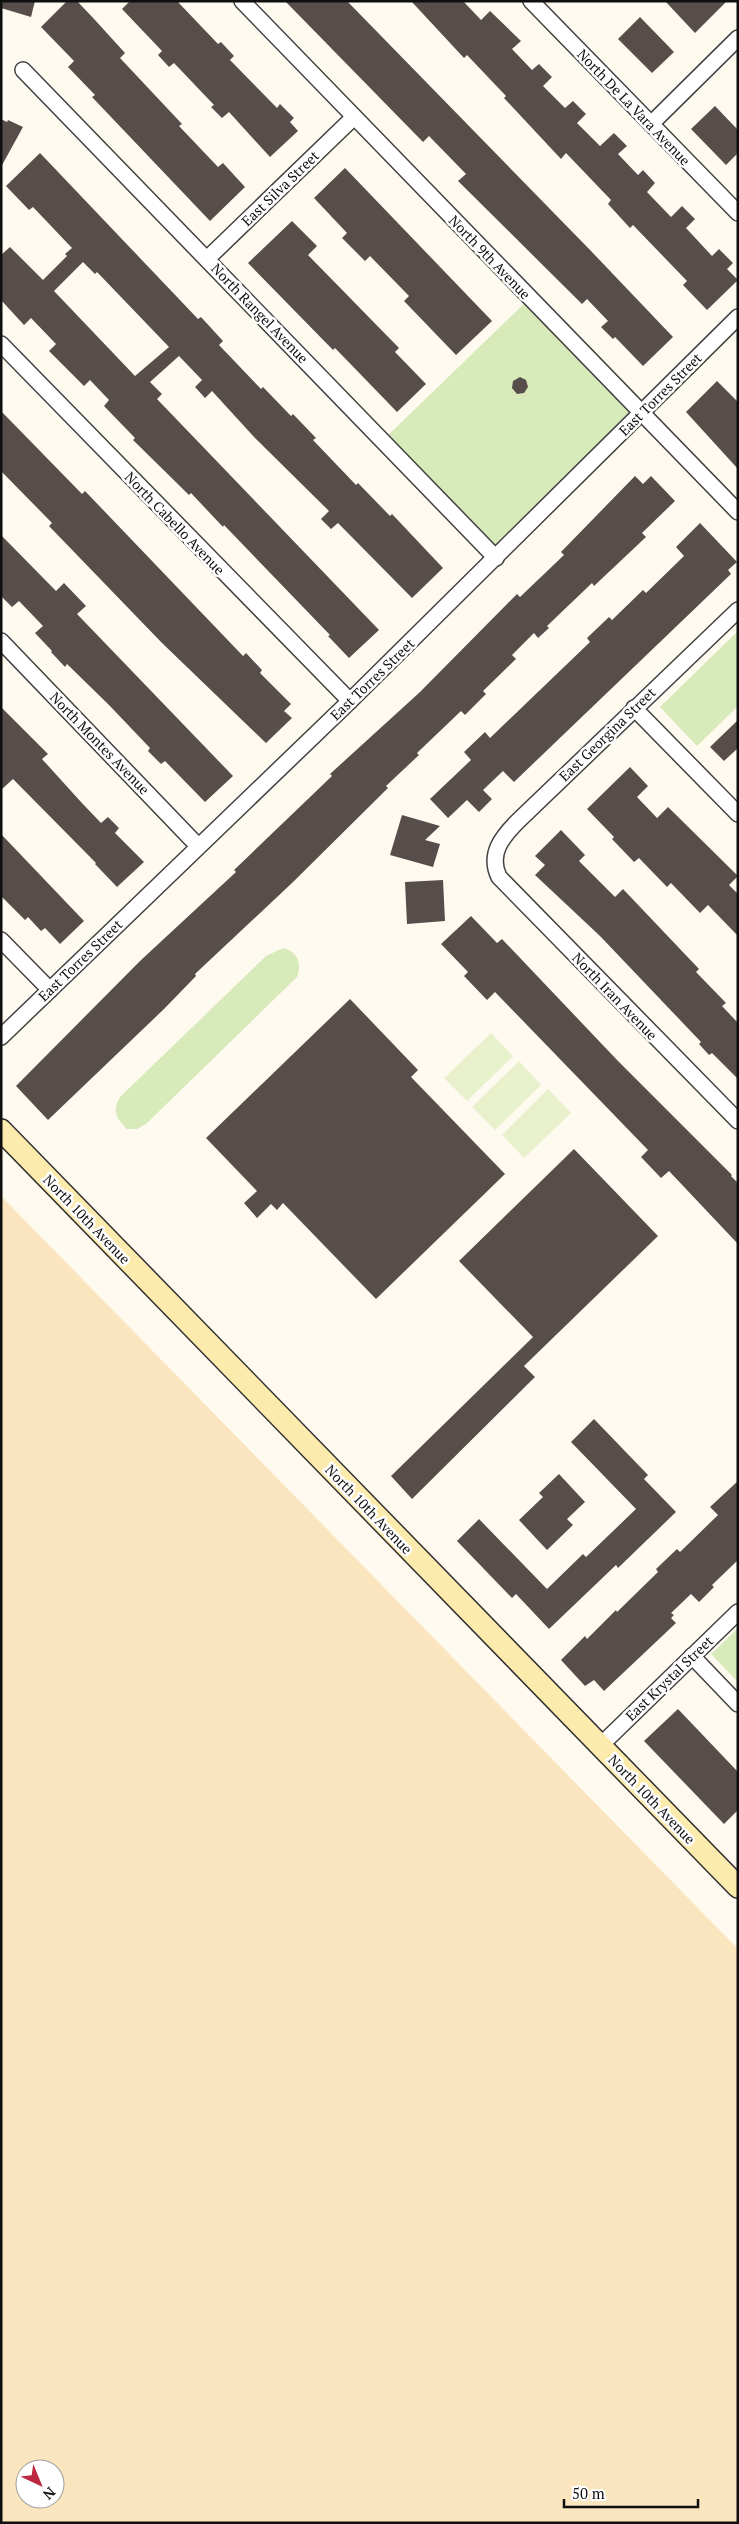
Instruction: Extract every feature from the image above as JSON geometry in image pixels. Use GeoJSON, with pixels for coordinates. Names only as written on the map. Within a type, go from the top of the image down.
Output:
{"type":"FeatureCollection","features":[{"type":"Feature","properties":{"kind":"main road","name":"North 10th Avenue"},"geometry":{"type":"LineString","coordinates":[[1,1130],[738,1887]]}},
{"type":"Feature","properties":{"kind":"street","name":"North 9th Avenue"},"geometry":{"type":"LineString","coordinates":[[242,1],[738,512]]}},
{"type":"Feature","properties":{"kind":"street","name":"North De La Vara Avenue"},"geometry":{"type":"LineString","coordinates":[[531,1],[738,213]]}},
{"type":"Feature","properties":{"kind":"street"},"geometry":{"type":"LineString","coordinates":[[651,124],[738,38]]}},
{"type":"Feature","properties":{"kind":"street","name":"North Rangel Avenue"},"geometry":{"type":"LineString","coordinates":[[24,70],[496,558]]}},
{"type":"Feature","properties":{"kind":"street","name":"East Silva Street"},"geometry":{"type":"LineString","coordinates":[[207,259],[354,117]]}},
{"type":"Feature","properties":{"kind":"street","name":"East Torres Street"},"geometry":{"type":"LineString","coordinates":[[1,1037],[350,701],[738,317]]}},
{"type":"Feature","properties":{"kind":"street","name":"North Cabello Avenue"},"geometry":{"type":"LineString","coordinates":[[1,344],[350,701]]}},
{"type":"Feature","properties":{"kind":"street","name":"East Georgina Street"},"geometry":{"type":"LineString","coordinates":[[495,868],[495,852],[502,838],[634,708],[738,610]]}},
{"type":"Feature","properties":{"kind":"street","name":"North Montes Avenue"},"geometry":{"type":"LineString","coordinates":[[1,641],[198,846]]}},
{"type":"Feature","properties":{"kind":"street"},"geometry":{"type":"LineString","coordinates":[[634,708],[738,814]]}},
{"type":"Feature","properties":{"kind":"street","name":"North Iran Avenue"},"geometry":{"type":"LineString","coordinates":[[495,868],[513,892],[738,1122]]}},
{"type":"Feature","properties":{"kind":"street"},"geometry":{"type":"LineString","coordinates":[[1,940],[50,990]]}},
{"type":"Feature","properties":{"kind":"street","name":"East Krystal Street"},"geometry":{"type":"LineString","coordinates":[[601,1745],[738,1612]]}},
{"type":"Feature","properties":{"kind":"street"},"geometry":{"type":"LineString","coordinates":[[692,1656],[738,1704]]}},
{"type":"Feature","properties":{"kind":"green space"},"geometry":{"type":"Polygon","coordinates":[[[530,298],[641,412],[496,558],[383,440],[530,298]]]}},
{"type":"Feature","properties":{"kind":"green space"},"geometry":{"type":"Polygon","coordinates":[[[738,631],[738,706],[697,746],[660,707],[738,631]]]}},
{"type":"Feature","properties":{"kind":"green space"},"geometry":{"type":"Polygon","coordinates":[[[283,948],[292,952],[298,959],[297,977],[146,1124],[137,1129],[127,1129],[120,1122],[116,1114],[116,1106],[120,1097],[266,956],[283,948]]]}},
{"type":"Feature","properties":{"kind":"green space"},"geometry":{"type":"Polygon","coordinates":[[[491,1033],[513,1056],[467,1101],[444,1078],[491,1033]]]}},
{"type":"Feature","properties":{"kind":"green space"},"geometry":{"type":"Polygon","coordinates":[[[519,1061],[541,1085],[495,1130],[472,1107],[519,1061]]]}},
{"type":"Feature","properties":{"kind":"green space"},"geometry":{"type":"Polygon","coordinates":[[[548,1089],[571,1113],[524,1158],[502,1135],[548,1089]]]}},
{"type":"Feature","properties":{"kind":"green space"},"geometry":{"type":"Polygon","coordinates":[[[738,1628],[738,1682],[711,1654],[738,1628]]]}},
{"type":"Feature","properties":{"kind":"sand"},"geometry":{"type":"Polygon","coordinates":[[[1,1196],[738,1949],[738,2523],[1,2523],[1,1196]]]}},
{"type":"Feature","properties":{"kind":"building"},"geometry":{"type":"Polygon","coordinates":[[[1,1],[35,1],[31,17],[1,8],[1,1]]]}},
{"type":"Feature","properties":{"kind":"building"},"geometry":{"type":"Polygon","coordinates":[[[67,1],[77,1],[125,53],[120,58],[182,124],[179,126],[218,167],[223,163],[245,187],[210,221],[92,97],[95,95],[68,67],[74,61],[41,27],[67,1]]]}},
{"type":"Feature","properties":{"kind":"building"},"geometry":{"type":"Polygon","coordinates":[[[130,1],[177,1],[218,44],[221,42],[234,56],[230,60],[277,108],[280,104],[294,118],[290,122],[298,131],[270,157],[229,112],[222,118],[211,107],[214,105],[174,63],[169,67],[158,55],[162,51],[122,9],[130,1]]]}},
{"type":"Feature","properties":{"kind":"building"},"geometry":{"type":"Polygon","coordinates":[[[285,1],[347,1],[673,337],[643,366],[615,337],[613,339],[601,327],[608,321],[587,299],[582,304],[458,181],[466,174],[429,136],[423,142],[285,1]]]}},
{"type":"Feature","properties":{"kind":"building"},"geometry":{"type":"Polygon","coordinates":[[[411,1],[463,1],[481,20],[490,11],[521,41],[512,49],[532,70],[539,64],[552,77],[543,86],[565,108],[573,101],[586,114],[577,123],[600,146],[614,133],[627,146],[618,154],[638,175],[643,170],[655,183],[647,192],[671,217],[682,206],[695,219],[686,228],[712,256],[719,249],[733,263],[727,269],[738,280],[707,310],[683,285],[687,281],[633,225],[630,228],[608,204],[611,200],[566,153],[561,159],[504,98],[506,96],[467,55],[464,58],[411,1]]]}},
{"type":"Feature","properties":{"kind":"building"},"geometry":{"type":"Polygon","coordinates":[[[665,1],[727,1],[695,33],[665,1]]]}},
{"type":"Feature","properties":{"kind":"building"},"geometry":{"type":"Polygon","coordinates":[[[640,17],[674,52],[652,73],[618,39],[640,17]]]}},
{"type":"Feature","properties":{"kind":"building"},"geometry":{"type":"Polygon","coordinates":[[[715,106],[738,130],[738,153],[726,165],[691,129],[715,106]]]}},
{"type":"Feature","properties":{"kind":"building"},"geometry":{"type":"Polygon","coordinates":[[[1,119],[23,127],[1,167],[1,119]]]}},
{"type":"Feature","properties":{"kind":"building"},"geometry":{"type":"Polygon","coordinates":[[[40,153],[198,319],[201,317],[223,341],[219,345],[261,389],[263,387],[291,416],[293,414],[316,438],[313,440],[356,485],[358,483],[390,516],[392,514],[443,568],[412,598],[338,523],[331,529],[321,519],[329,511],[255,438],[212,391],[205,398],[195,387],[202,380],[179,356],[150,382],[162,394],[157,399],[379,630],[349,658],[328,636],[330,635],[224,525],[223,527],[191,493],[189,495],[133,440],[135,438],[104,406],[109,400],[90,380],[84,386],[49,351],[56,344],[31,318],[24,325],[1,300],[1,255],[10,247],[43,280],[67,256],[65,254],[72,248],[33,207],[29,210],[6,186],[40,153]],[[83,262],[54,291],[135,376],[169,347],[97,272],[95,274],[83,262]]]}},
{"type":"Feature","properties":{"kind":"building"},"geometry":{"type":"Polygon","coordinates":[[[345,168],[492,321],[456,355],[404,301],[409,296],[370,256],[365,261],[342,238],[347,233],[314,198],[345,168]]]}},
{"type":"Feature","properties":{"kind":"building"},"geometry":{"type":"Polygon","coordinates":[[[292,221],[317,246],[308,255],[399,348],[395,352],[426,384],[397,412],[248,263],[292,221]]]}},
{"type":"Feature","properties":{"kind":"building"},"geometry":{"type":"Polygon","coordinates":[[[520,377],[526,380],[528,387],[524,393],[517,394],[512,388],[513,381],[520,377]]]}},
{"type":"Feature","properties":{"kind":"building"},"geometry":{"type":"Polygon","coordinates":[[[717,381],[738,402],[738,469],[686,412],[717,381]]]}},
{"type":"Feature","properties":{"kind":"building"},"geometry":{"type":"Polygon","coordinates":[[[1,411],[82,494],[85,491],[243,656],[246,653],[262,670],[260,673],[291,704],[284,711],[292,718],[266,743],[162,643],[49,526],[52,523],[1,471],[1,411]]]}},
{"type":"Feature","properties":{"kind":"building"},"geometry":{"type":"Polygon","coordinates":[[[635,476],[643,484],[651,476],[675,501],[642,533],[646,537],[594,586],[592,583],[547,626],[549,628],[538,638],[534,633],[512,655],[516,659],[483,691],[486,694],[465,715],[461,711],[417,753],[419,755],[386,786],[388,788],[292,883],[195,974],[196,976],[164,1009],[48,1120],[16,1086],[140,961],[236,872],[234,870],[332,776],[330,774],[420,692],[517,594],[520,597],[564,555],[561,552],[635,476]]]}},
{"type":"Feature","properties":{"kind":"building"},"geometry":{"type":"Polygon","coordinates":[[[700,523],[737,562],[728,570],[731,574],[514,782],[503,771],[483,790],[492,799],[479,812],[467,800],[448,818],[430,799],[471,760],[464,752],[485,732],[490,738],[590,642],[587,638],[609,617],[612,620],[643,590],[646,593],[684,556],[676,547],[700,523]]]}},
{"type":"Feature","properties":{"kind":"building"},"geometry":{"type":"Polygon","coordinates":[[[1,535],[56,591],[64,583],[86,606],[77,614],[233,776],[205,802],[165,761],[161,764],[148,751],[150,748],[109,705],[67,664],[65,667],[51,652],[35,633],[43,626],[19,601],[12,607],[1,596],[1,535]]]}},
{"type":"Feature","properties":{"kind":"building"},"geometry":{"type":"Polygon","coordinates":[[[1,707],[48,754],[42,759],[81,802],[101,823],[108,817],[119,828],[115,833],[144,862],[117,887],[96,863],[13,779],[1,790],[1,707]]]}},
{"type":"Feature","properties":{"kind":"building"},"geometry":{"type":"Polygon","coordinates":[[[738,720],[738,748],[724,761],[710,747],[738,720]]]}},
{"type":"Feature","properties":{"kind":"building"},"geometry":{"type":"Polygon","coordinates":[[[630,767],[648,786],[637,797],[657,818],[668,807],[738,876],[729,885],[738,894],[738,936],[708,905],[700,913],[671,883],[667,887],[639,858],[634,862],[612,839],[614,837],[587,809],[630,767]]]}},
{"type":"Feature","properties":{"kind":"building"},"geometry":{"type":"Polygon","coordinates":[[[402,815],[440,826],[425,840],[440,844],[433,867],[390,855],[402,815]]]}},
{"type":"Feature","properties":{"kind":"building"},"geometry":{"type":"Polygon","coordinates":[[[561,830],[585,855],[579,861],[615,897],[623,889],[699,969],[696,972],[726,1003],[722,1006],[738,1023],[738,1079],[712,1053],[709,1055],[699,1044],[701,1042],[600,936],[535,875],[545,865],[535,856],[561,830]]]}},
{"type":"Feature","properties":{"kind":"building"},"geometry":{"type":"Polygon","coordinates":[[[1,834],[84,921],[60,944],[45,928],[41,931],[28,917],[25,920],[1,896],[1,834]]]}},
{"type":"Feature","properties":{"kind":"building"},"geometry":{"type":"Polygon","coordinates":[[[443,880],[445,921],[407,924],[405,882],[443,880]]]}},
{"type":"Feature","properties":{"kind":"building"},"geometry":{"type":"Polygon","coordinates":[[[471,916],[497,943],[502,939],[618,1061],[732,1175],[738,1183],[738,1244],[669,1171],[661,1178],[641,1157],[648,1150],[495,992],[487,1000],[464,976],[468,972],[441,944],[471,916]]]}},
{"type":"Feature","properties":{"kind":"building"},"geometry":{"type":"Polygon","coordinates":[[[350,999],[418,1070],[411,1077],[505,1174],[376,1299],[283,1203],[277,1210],[271,1204],[257,1218],[244,1203],[257,1191],[206,1138],[350,999]]]}},
{"type":"Feature","properties":{"kind":"building"},"geometry":{"type":"Polygon","coordinates":[[[574,1149],[658,1236],[524,1366],[535,1377],[412,1499],[391,1476],[533,1337],[459,1261],[574,1149]]]}},
{"type":"Feature","properties":{"kind":"building"},"geometry":{"type":"Polygon","coordinates":[[[594,1419],[648,1475],[644,1479],[676,1512],[618,1568],[616,1565],[549,1629],[516,1594],[512,1598],[457,1541],[479,1519],[547,1589],[583,1554],[586,1557],[636,1509],[571,1442],[594,1419]]]}},
{"type":"Feature","properties":{"kind":"building"},"geometry":{"type":"Polygon","coordinates":[[[559,1474],[585,1502],[567,1519],[573,1525],[547,1550],[519,1520],[543,1497],[539,1493],[559,1474]]]}},
{"type":"Feature","properties":{"kind":"building"},"geometry":{"type":"Polygon","coordinates":[[[738,1481],[738,1560],[712,1585],[714,1587],[699,1602],[691,1594],[671,1613],[674,1615],[671,1618],[676,1623],[604,1691],[594,1680],[585,1686],[561,1660],[585,1636],[587,1639],[616,1610],[617,1612],[658,1572],[656,1569],[677,1549],[680,1552],[718,1515],[710,1507],[738,1481]]]}},
{"type":"Feature","properties":{"kind":"building"},"geometry":{"type":"Polygon","coordinates":[[[678,1709],[738,1772],[738,1810],[724,1824],[644,1741],[678,1709]]]}}]}
